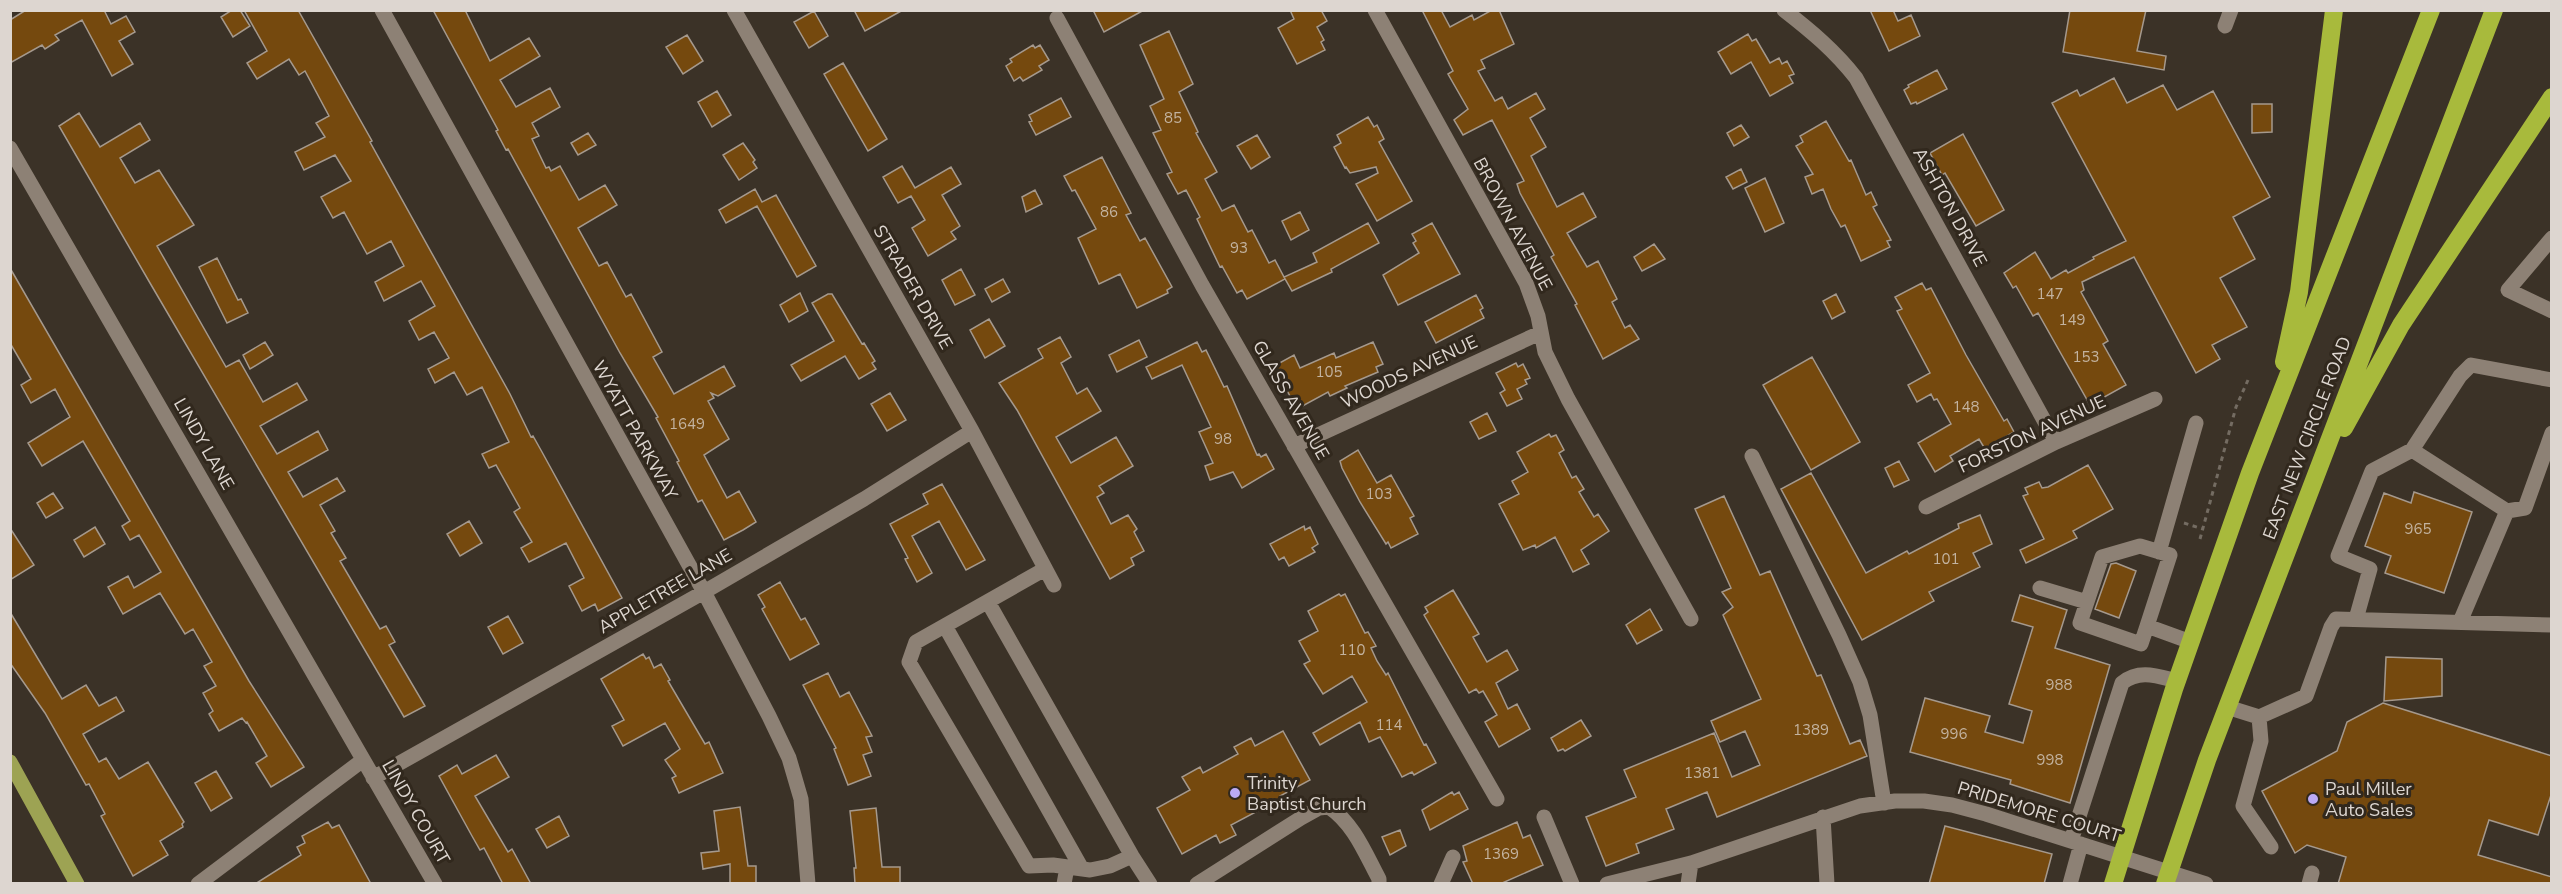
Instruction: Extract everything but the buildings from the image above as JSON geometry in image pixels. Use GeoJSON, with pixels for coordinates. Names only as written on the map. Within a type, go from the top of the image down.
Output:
{"type":"FeatureCollection","features":[{"type":"Feature","properties":{"kind":"highway"},"geometry":{"type":"LineString","coordinates":[[2250,473],[2284,360],[2299,292],[2334,10]]}},
{"type":"Feature","properties":{"kind":"highway"},"geometry":{"type":"LineString","coordinates":[[2113,884],[2177,681],[2250,473],[2431,10]]}},
{"type":"Feature","properties":{"kind":"highway","name":"EAST NEW CIRCLE ROAD"},"geometry":{"type":"LineString","coordinates":[[2167,877],[2227,707],[2494,10]]}},
{"type":"Feature","properties":{"kind":"highway"},"geometry":{"type":"LineString","coordinates":[[2308,494],[2401,326],[2552,97]]}},
{"type":"Feature","properties":{"kind":"main road"},"geometry":{"type":"LineString","coordinates":[[10,762],[77,884]]}},
{"type":"Feature","properties":{"kind":"street","name":"WYATT PARKWAY"},"geometry":{"type":"LineString","coordinates":[[382,10],[704,592],[769,716],[796,778],[805,822],[808,884]]}},
{"type":"Feature","properties":{"kind":"street","name":"STRADER DRIVE"},"geometry":{"type":"LineString","coordinates":[[734,10],[972,431],[1054,585]]}},
{"type":"Feature","properties":{"kind":"street","name":"BROWN AVENUE"},"geometry":{"type":"LineString","coordinates":[[1375,10],[1526,284],[1538,316],[1545,352],[1691,619]]}},
{"type":"Feature","properties":{"kind":"street","name":"ASHTON DRIVE"},"geometry":{"type":"LineString","coordinates":[[1784,10],[1813,32],[1842,59],[1856,78],[2056,442]]}},
{"type":"Feature","properties":{"kind":"street"},"geometry":{"type":"LineString","coordinates":[[2226,26],[2231,10]]}},
{"type":"Feature","properties":{"kind":"street","name":"GLASS AVENUE"},"geometry":{"type":"LineString","coordinates":[[1057,18],[1202,285],[1497,799]]}},
{"type":"Feature","properties":{"kind":"street","name":"LINDY LANE"},"geometry":{"type":"LineString","coordinates":[[10,148],[363,760]]}},
{"type":"Feature","properties":{"kind":"street"},"geometry":{"type":"LineString","coordinates":[[2552,238],[2508,291],[2552,311]]}},
{"type":"Feature","properties":{"kind":"street","name":"WOODS AVENUE"},"geometry":{"type":"LineString","coordinates":[[1294,446],[1540,333]]}},
{"type":"Feature","properties":{"kind":"street"},"geometry":{"type":"LineString","coordinates":[[2356,619],[2370,569],[2338,556],[2372,471],[2412,450],[2460,376],[2471,365],[2552,380]]}},
{"type":"Feature","properties":{"kind":"street","name":"FORSTON AVENUE"},"geometry":{"type":"LineString","coordinates":[[1926,507],[2056,442],[2156,399]]}},
{"type":"Feature","properties":{"kind":"street"},"geometry":{"type":"LineString","coordinates":[[2159,552],[2196,423]]}},
{"type":"Feature","properties":{"kind":"street","name":"APPLETREE LANE"},"geometry":{"type":"LineString","coordinates":[[373,778],[704,592],[864,499],[972,431]]}},
{"type":"Feature","properties":{"kind":"street"},"geometry":{"type":"LineString","coordinates":[[2412,450],[2506,511],[2525,508],[2552,433]]}},
{"type":"Feature","properties":{"kind":"street"},"geometry":{"type":"LineString","coordinates":[[1752,456],[1860,682],[1870,715],[1884,802]]}},
{"type":"Feature","properties":{"kind":"street"},"geometry":{"type":"LineString","coordinates":[[2460,622],[2506,511]]}},
{"type":"Feature","properties":{"kind":"street"},"geometry":{"type":"LineString","coordinates":[[2140,546],[2159,552],[2170,555],[2141,644],[2080,623],[2102,557],[2140,546]]}},
{"type":"Feature","properties":{"kind":"street"},"geometry":{"type":"LineString","coordinates":[[1046,569],[916,642],[909,662],[1029,866],[1090,870],[1110,866],[1132,856]]}},
{"type":"Feature","properties":{"kind":"street"},"geometry":{"type":"LineString","coordinates":[[2040,588],[2087,602]]}},
{"type":"Feature","properties":{"kind":"street"},"geometry":{"type":"LineString","coordinates":[[988,602],[1150,884]]}},
{"type":"Feature","properties":{"kind":"street"},"geometry":{"type":"LineString","coordinates":[[2227,707],[2259,717],[2306,696],[2336,619],[2552,625]]}},
{"type":"Feature","properties":{"kind":"street"},"geometry":{"type":"LineString","coordinates":[[945,626],[1075,868]]}},
{"type":"Feature","properties":{"kind":"street"},"geometry":{"type":"LineString","coordinates":[[2147,626],[2191,642]]}},
{"type":"Feature","properties":{"kind":"street"},"geometry":{"type":"LineString","coordinates":[[2070,884],[2076,842],[2122,682],[2130,676],[2139,674],[2177,681]]}},
{"type":"Feature","properties":{"kind":"street"},"geometry":{"type":"LineString","coordinates":[[2259,717],[2261,741],[2243,806],[2271,847]]}},
{"type":"Feature","properties":{"kind":"street"},"geometry":{"type":"LineString","coordinates":[[198,884],[363,760]]}},
{"type":"Feature","properties":{"kind":"street","name":"LINDY COURT"},"geometry":{"type":"LineString","coordinates":[[363,760],[435,884]]}},
{"type":"Feature","properties":{"kind":"street","name":"PRIDEMORE COURT"},"geometry":{"type":"LineString","coordinates":[[1607,884],[1691,863],[1860,806],[1884,802],[1924,801],[1952,805],[2076,842],[2121,857],[2167,877],[2206,884]]}},
{"type":"Feature","properties":{"kind":"street"},"geometry":{"type":"LineString","coordinates":[[1200,883],[1301,818],[1319,808],[1329,807],[1341,815],[1352,828],[1379,879],[1379,884]]}},
{"type":"Feature","properties":{"kind":"street"},"geometry":{"type":"LineString","coordinates":[[1823,817],[1827,884]]}},
{"type":"Feature","properties":{"kind":"street"},"geometry":{"type":"LineString","coordinates":[[1544,818],[1572,884]]}},
{"type":"Feature","properties":{"kind":"street"},"geometry":{"type":"LineString","coordinates":[[1441,884],[1453,857]]}},
{"type":"Feature","properties":{"kind":"street"},"geometry":{"type":"LineString","coordinates":[[1688,884],[1691,863]]}},
{"type":"Feature","properties":{"kind":"street"},"geometry":{"type":"LineString","coordinates":[[1064,884],[1075,868]]}},
{"type":"Feature","properties":{"kind":"path"},"geometry":{"type":"LineString","coordinates":[[2200,539],[2233,419],[2248,380]]}},
{"type":"Feature","properties":{"kind":"place","name":"Trinity Baptist Church"},"geometry":{"type":"Point","coordinates":[1235,793]}},
{"type":"Feature","properties":{"kind":"place","name":"Paul Miller Auto Sales"},"geometry":{"type":"Point","coordinates":[2313,799]}}]}
